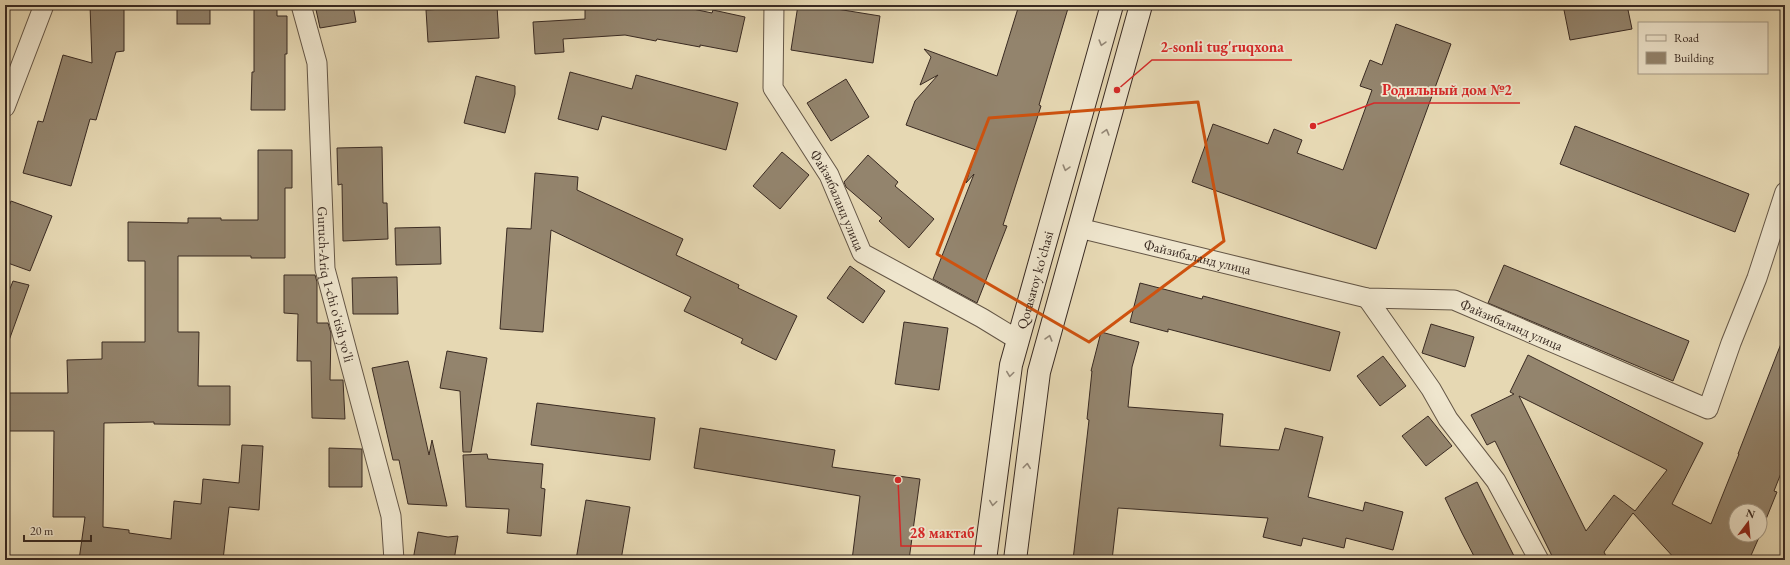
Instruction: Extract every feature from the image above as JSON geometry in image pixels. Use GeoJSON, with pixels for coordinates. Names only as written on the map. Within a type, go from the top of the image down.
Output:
{"type":"FeatureCollection","features":[{"type":"Feature","properties":{"kind":"main road","name":"Qorasaroy ko'chasi"},"geometry":{"type":"LineString","coordinates":[[985,560],[1011,365],[1112,5]]}},
{"type":"Feature","properties":{"kind":"main road","name":"Qorasaroy ko'chasi"},"geometry":{"type":"LineString","coordinates":[[1015,560],[1039,372],[1141,5]]}},
{"type":"Feature","properties":{"kind":"street"},"geometry":{"type":"LineString","coordinates":[[5,107],[44,5]]}},
{"type":"Feature","properties":{"kind":"street","name":"Guruch-Ariq 1-chi o'tish yo'li"},"geometry":{"type":"LineString","coordinates":[[301,5],[317,63],[325,269],[391,516],[394,560]]}},
{"type":"Feature","properties":{"kind":"street","name":"Файзибаланд улица"},"geometry":{"type":"LineString","coordinates":[[774,5],[773,88],[829,174],[862,253],[982,318],[1018,340]]}},
{"type":"Feature","properties":{"kind":"street","name":"Файзибаланд улица"},"geometry":{"type":"LineString","coordinates":[[1079,228],[1367,298],[1454,300],[1708,409],[1731,343],[1758,278],[1785,192]]}},
{"type":"Feature","properties":{"kind":"street"},"geometry":{"type":"LineString","coordinates":[[1367,298],[1431,389],[1448,419],[1496,481],[1539,560]]}},
{"type":"Feature","properties":{"kind":"highlighted area"},"geometry":{"type":"Polygon","coordinates":[[[1198,102],[1224,241],[1089,342],[937,254],[989,118],[1198,102]]]}},
{"type":"Feature","properties":{"kind":"building"},"geometry":{"type":"Polygon","coordinates":[[[90,5],[124,5],[124,51],[116,52],[96,120],[90,119],[71,186],[23,173],[38,121],[43,122],[63,55],[92,63],[90,5]]]}},
{"type":"Feature","properties":{"kind":"building"},"geometry":{"type":"Polygon","coordinates":[[[177,5],[210,5],[210,24],[177,24],[177,5]]]}},
{"type":"Feature","properties":{"kind":"building"},"geometry":{"type":"Polygon","coordinates":[[[254,5],[277,5],[277,16],[287,16],[285,110],[251,110],[252,72],[254,72],[254,5]]]}},
{"type":"Feature","properties":{"kind":"building"},"geometry":{"type":"Polygon","coordinates":[[[315,5],[353,5],[356,22],[320,28],[315,5]]]}},
{"type":"Feature","properties":{"kind":"building"},"geometry":{"type":"Polygon","coordinates":[[[585,5],[674,5],[712,13],[713,10],[745,17],[737,52],[700,45],[700,47],[625,35],[563,39],[564,52],[535,54],[533,22],[585,19],[585,5]]]}},
{"type":"Feature","properties":{"kind":"building"},"geometry":{"type":"Polygon","coordinates":[[[798,5],[812,5],[880,16],[873,63],[791,50],[798,5]]]}},
{"type":"Feature","properties":{"kind":"building"},"geometry":{"type":"Polygon","coordinates":[[[1019,5],[1069,5],[1039,105],[1041,106],[1003,225],[1007,226],[977,303],[933,279],[974,174],[966,183],[976,150],[906,125],[915,101],[938,75],[920,85],[931,57],[924,49],[997,76],[1019,5]]]}},
{"type":"Feature","properties":{"kind":"building"},"geometry":{"type":"Polygon","coordinates":[[[1563,5],[1627,5],[1632,29],[1570,40],[1563,5]]]}},
{"type":"Feature","properties":{"kind":"building"},"geometry":{"type":"Polygon","coordinates":[[[497,6],[499,38],[428,42],[426,10],[497,6]]]}},
{"type":"Feature","properties":{"kind":"building"},"geometry":{"type":"Polygon","coordinates":[[[1396,24],[1451,44],[1376,249],[1192,182],[1213,124],[1268,144],[1274,129],[1302,140],[1297,153],[1343,170],[1372,90],[1360,86],[1370,60],[1382,65],[1396,24]]]}},
{"type":"Feature","properties":{"kind":"building"},"geometry":{"type":"Polygon","coordinates":[[[570,72],[632,89],[636,75],[738,103],[726,150],[602,116],[598,130],[558,119],[570,72]]]}},
{"type":"Feature","properties":{"kind":"building"},"geometry":{"type":"Polygon","coordinates":[[[476,76],[515,86],[515,94],[505,133],[464,123],[476,76]]]}},
{"type":"Feature","properties":{"kind":"building"},"geometry":{"type":"Polygon","coordinates":[[[846,79],[869,117],[831,141],[807,103],[846,79]]]}},
{"type":"Feature","properties":{"kind":"building"},"geometry":{"type":"Polygon","coordinates":[[[1575,126],[1749,194],[1735,232],[1560,164],[1575,126]]]}},
{"type":"Feature","properties":{"kind":"building"},"geometry":{"type":"Polygon","coordinates":[[[382,147],[383,203],[387,203],[388,239],[343,241],[342,184],[338,185],[337,148],[382,147]]]}},
{"type":"Feature","properties":{"kind":"building"},"geometry":{"type":"Polygon","coordinates":[[[258,150],[292,150],[292,188],[285,188],[285,258],[251,258],[251,256],[178,256],[178,332],[199,332],[198,386],[230,386],[230,425],[154,424],[154,422],[104,423],[103,527],[129,530],[129,533],[171,539],[174,501],[201,504],[203,479],[239,483],[242,445],[263,446],[259,510],[229,507],[223,560],[79,560],[85,517],[53,517],[54,431],[5,431],[5,393],[68,393],[67,360],[102,359],[102,342],[145,342],[145,261],[128,261],[128,222],[188,223],[188,218],[258,220],[258,150]]]}},
{"type":"Feature","properties":{"kind":"building"},"geometry":{"type":"Polygon","coordinates":[[[782,152],[809,175],[780,209],[753,186],[782,152]]]}},
{"type":"Feature","properties":{"kind":"building"},"geometry":{"type":"Polygon","coordinates":[[[868,155],[898,182],[895,186],[934,219],[909,248],[879,221],[882,218],[846,187],[844,182],[868,155]]]}},
{"type":"Feature","properties":{"kind":"building"},"geometry":{"type":"Polygon","coordinates":[[[535,173],[578,177],[577,190],[683,239],[676,255],[739,285],[738,288],[797,316],[776,360],[741,343],[743,339],[684,311],[691,297],[551,230],[543,332],[500,329],[507,228],[531,229],[535,173]]]}},
{"type":"Feature","properties":{"kind":"building"},"geometry":{"type":"Polygon","coordinates":[[[11,201],[52,216],[30,271],[5,262],[5,217],[11,201]]]}},
{"type":"Feature","properties":{"kind":"building"},"geometry":{"type":"Polygon","coordinates":[[[440,227],[441,264],[396,265],[395,228],[440,227]]]}},
{"type":"Feature","properties":{"kind":"building"},"geometry":{"type":"Polygon","coordinates":[[[1504,265],[1689,341],[1673,381],[1488,303],[1504,265]]]}},
{"type":"Feature","properties":{"kind":"building"},"geometry":{"type":"Polygon","coordinates":[[[850,266],[885,291],[863,323],[827,298],[850,266]]]}},
{"type":"Feature","properties":{"kind":"building"},"geometry":{"type":"Polygon","coordinates":[[[284,275],[315,275],[317,282],[317,323],[328,323],[331,333],[330,380],[343,380],[345,419],[312,418],[311,361],[297,361],[298,314],[284,313],[284,275]]]}},
{"type":"Feature","properties":{"kind":"building"},"geometry":{"type":"Polygon","coordinates":[[[397,277],[398,314],[353,314],[352,278],[397,277]]]}},
{"type":"Feature","properties":{"kind":"building"},"geometry":{"type":"Polygon","coordinates":[[[13,281],[29,285],[7,346],[5,345],[5,301],[13,281]]]}},
{"type":"Feature","properties":{"kind":"building"},"geometry":{"type":"Polygon","coordinates":[[[1140,283],[1202,299],[1203,296],[1340,332],[1330,371],[1168,329],[1168,332],[1130,322],[1140,283]]]}},
{"type":"Feature","properties":{"kind":"building"},"geometry":{"type":"Polygon","coordinates":[[[904,322],[948,328],[939,390],[895,384],[904,322]]]}},
{"type":"Feature","properties":{"kind":"building"},"geometry":{"type":"Polygon","coordinates":[[[1431,324],[1474,337],[1465,367],[1422,353],[1431,324]]]}},
{"type":"Feature","properties":{"kind":"building"},"geometry":{"type":"Polygon","coordinates":[[[1101,332],[1139,342],[1132,367],[1128,407],[1223,414],[1220,446],[1279,450],[1285,428],[1323,437],[1308,497],[1363,511],[1365,502],[1403,512],[1393,550],[1346,538],[1344,548],[1303,538],[1301,546],[1263,537],[1268,518],[1118,508],[1112,560],[1073,560],[1089,420],[1087,419],[1091,371],[1101,332]]]}},
{"type":"Feature","properties":{"kind":"building"},"geometry":{"type":"Polygon","coordinates":[[[1785,336],[1785,463],[1774,491],[1777,492],[1768,514],[1768,503],[1728,503],[1728,543],[1756,543],[1749,560],[1676,560],[1633,513],[1604,552],[1608,560],[1554,560],[1495,441],[1487,445],[1471,415],[1514,394],[1510,392],[1528,355],[1703,443],[1672,504],[1711,524],[1785,336]],[[1519,396],[1586,531],[1614,495],[1635,511],[1667,470],[1519,396]]]}},
{"type":"Feature","properties":{"kind":"building"},"geometry":{"type":"Polygon","coordinates":[[[447,351],[487,358],[471,452],[463,452],[460,391],[440,388],[447,351]]]}},
{"type":"Feature","properties":{"kind":"building"},"geometry":{"type":"Polygon","coordinates":[[[1383,356],[1406,386],[1380,406],[1357,376],[1383,356]]]}},
{"type":"Feature","properties":{"kind":"building"},"geometry":{"type":"Polygon","coordinates":[[[408,361],[429,455],[432,440],[447,506],[408,504],[399,460],[393,460],[372,368],[408,361]]]}},
{"type":"Feature","properties":{"kind":"building"},"geometry":{"type":"Polygon","coordinates":[[[537,403],[655,418],[650,460],[531,445],[537,403]]]}},
{"type":"Feature","properties":{"kind":"building"},"geometry":{"type":"Polygon","coordinates":[[[1428,416],[1452,446],[1426,466],[1402,436],[1428,416]]]}},
{"type":"Feature","properties":{"kind":"building"},"geometry":{"type":"Polygon","coordinates":[[[700,428],[835,450],[832,467],[920,479],[909,560],[852,560],[860,496],[694,468],[700,428]]]}},
{"type":"Feature","properties":{"kind":"building"},"geometry":{"type":"Polygon","coordinates":[[[329,448],[362,449],[362,487],[329,487],[329,448]]]}},
{"type":"Feature","properties":{"kind":"building"},"geometry":{"type":"Polygon","coordinates":[[[487,454],[488,459],[543,464],[541,488],[545,489],[541,536],[507,533],[509,509],[466,507],[463,455],[487,454]]]}},
{"type":"Feature","properties":{"kind":"building"},"geometry":{"type":"Polygon","coordinates":[[[1477,482],[1516,560],[1476,560],[1462,533],[1445,498],[1477,482]]]}},
{"type":"Feature","properties":{"kind":"building"},"geometry":{"type":"Polygon","coordinates":[[[586,500],[630,507],[621,560],[576,560],[586,500]]]}},
{"type":"Feature","properties":{"kind":"building"},"geometry":{"type":"Polygon","coordinates":[[[418,532],[448,537],[458,536],[454,560],[413,560],[418,532]]]}},
{"type":"Feature","properties":{"kind":"place","name":"2-sonli tug'ruqxona"},"geometry":{"type":"Point","coordinates":[1117,90]}},
{"type":"Feature","properties":{"kind":"place","name":"Родильный дом №2"},"geometry":{"type":"Point","coordinates":[1313,126]}},
{"type":"Feature","properties":{"kind":"place","name":"28 мактаб"},"geometry":{"type":"Point","coordinates":[898,480]}}]}
